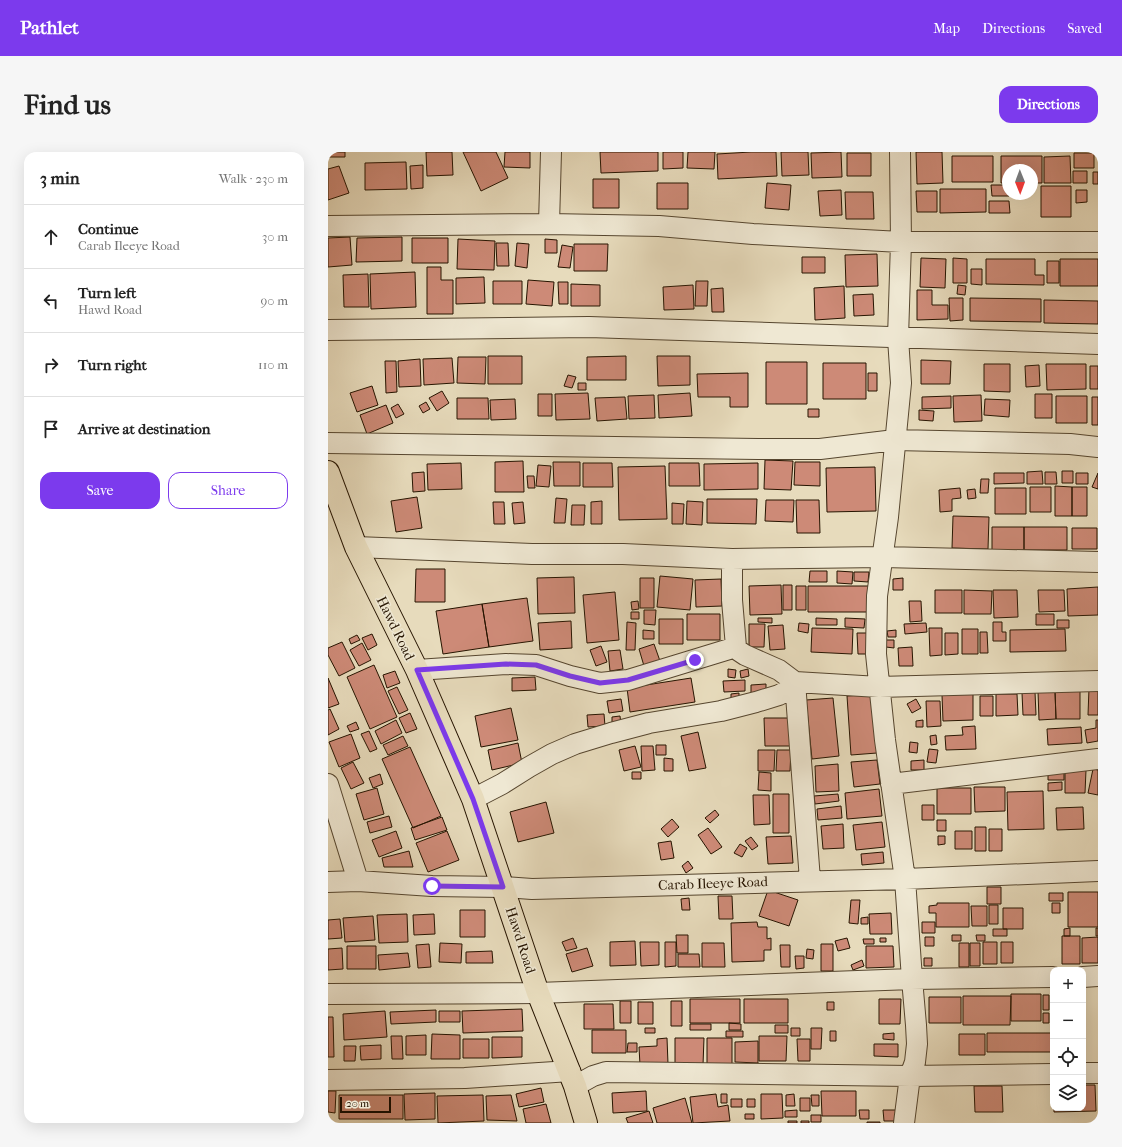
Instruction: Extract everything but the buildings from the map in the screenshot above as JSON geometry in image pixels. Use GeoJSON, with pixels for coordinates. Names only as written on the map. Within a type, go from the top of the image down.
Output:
{"type":"FeatureCollection","features":[{"type":"Feature","properties":{"kind":"main road","name":"Hawd Road"},"geometry":{"type":"LineString","coordinates":[[328,472],[356,547],[417,670],[473,799],[538,993],[573,1078],[586,1123]]}},
{"type":"Feature","properties":{"kind":"street"},"geometry":{"type":"LineString","coordinates":[[549,224],[551,152]]}},
{"type":"Feature","properties":{"kind":"street"},"geometry":{"type":"LineString","coordinates":[[900,152],[901,242],[898,338],[901,383],[888,517],[877,596],[876,654],[891,784],[905,878],[917,1044],[915,1062],[910,1076],[904,1123]]}},
{"type":"Feature","properties":{"kind":"street"},"geometry":{"type":"LineString","coordinates":[[328,226],[549,224],[658,226],[753,234],[901,242],[1098,242]]}},
{"type":"Feature","properties":{"kind":"street"},"geometry":{"type":"LineString","coordinates":[[328,330],[590,327],[1098,344]]}},
{"type":"Feature","properties":{"kind":"street"},"geometry":{"type":"LineString","coordinates":[[328,443],[820,449],[895,440],[1070,444],[1098,447]]}},
{"type":"Feature","properties":{"kind":"street"},"geometry":{"type":"LineString","coordinates":[[356,547],[532,554],[623,554],[732,559],[883,557],[1098,562]]}},
{"type":"Feature","properties":{"kind":"street"},"geometry":{"type":"LineString","coordinates":[[732,559],[732,600],[736,647],[745,655],[779,670],[794,682],[879,687],[1098,681]]}},
{"type":"Feature","properties":{"kind":"street"},"geometry":{"type":"LineString","coordinates":[[417,670],[506,664],[536,665],[570,676],[600,683],[628,680],[736,647]]}},
{"type":"Feature","properties":{"kind":"street"},"geometry":{"type":"LineString","coordinates":[[473,799],[502,784],[528,767],[552,754],[575,744],[649,723],[721,711],[756,702],[788,690],[794,682]]}},
{"type":"Feature","properties":{"kind":"street"},"geometry":{"type":"LineString","coordinates":[[794,682],[810,880]]}},
{"type":"Feature","properties":{"kind":"street"},"geometry":{"type":"LineString","coordinates":[[891,784],[1098,759]]}},
{"type":"Feature","properties":{"kind":"street"},"geometry":{"type":"LineString","coordinates":[[328,784],[358,881]]}},
{"type":"Feature","properties":{"kind":"street","name":"Carab Ileeye Road"},"geometry":{"type":"LineString","coordinates":[[328,882],[358,881],[432,886],[532,889],[1098,871]]}},
{"type":"Feature","properties":{"kind":"street"},"geometry":{"type":"LineString","coordinates":[[1086,977],[1098,976]]}},
{"type":"Feature","properties":{"kind":"street"},"geometry":{"type":"LineString","coordinates":[[328,994],[538,993],[912,979],[1050,977]]}},
{"type":"Feature","properties":{"kind":"street"},"geometry":{"type":"LineString","coordinates":[[328,1080],[573,1078],[593,1076],[606,1072],[910,1076],[1050,1074]]}},
{"type":"Feature","properties":{"kind":"street"},"geometry":{"type":"LineString","coordinates":[[1086,1074],[1098,1073]]}},
{"type":"Feature","properties":{"kind":"route"},"geometry":{"type":"LineString","coordinates":[[432,886],[503,887],[473,799],[417,670],[506,664],[536,665],[570,676],[600,683],[628,680],[695,660]]}}]}
